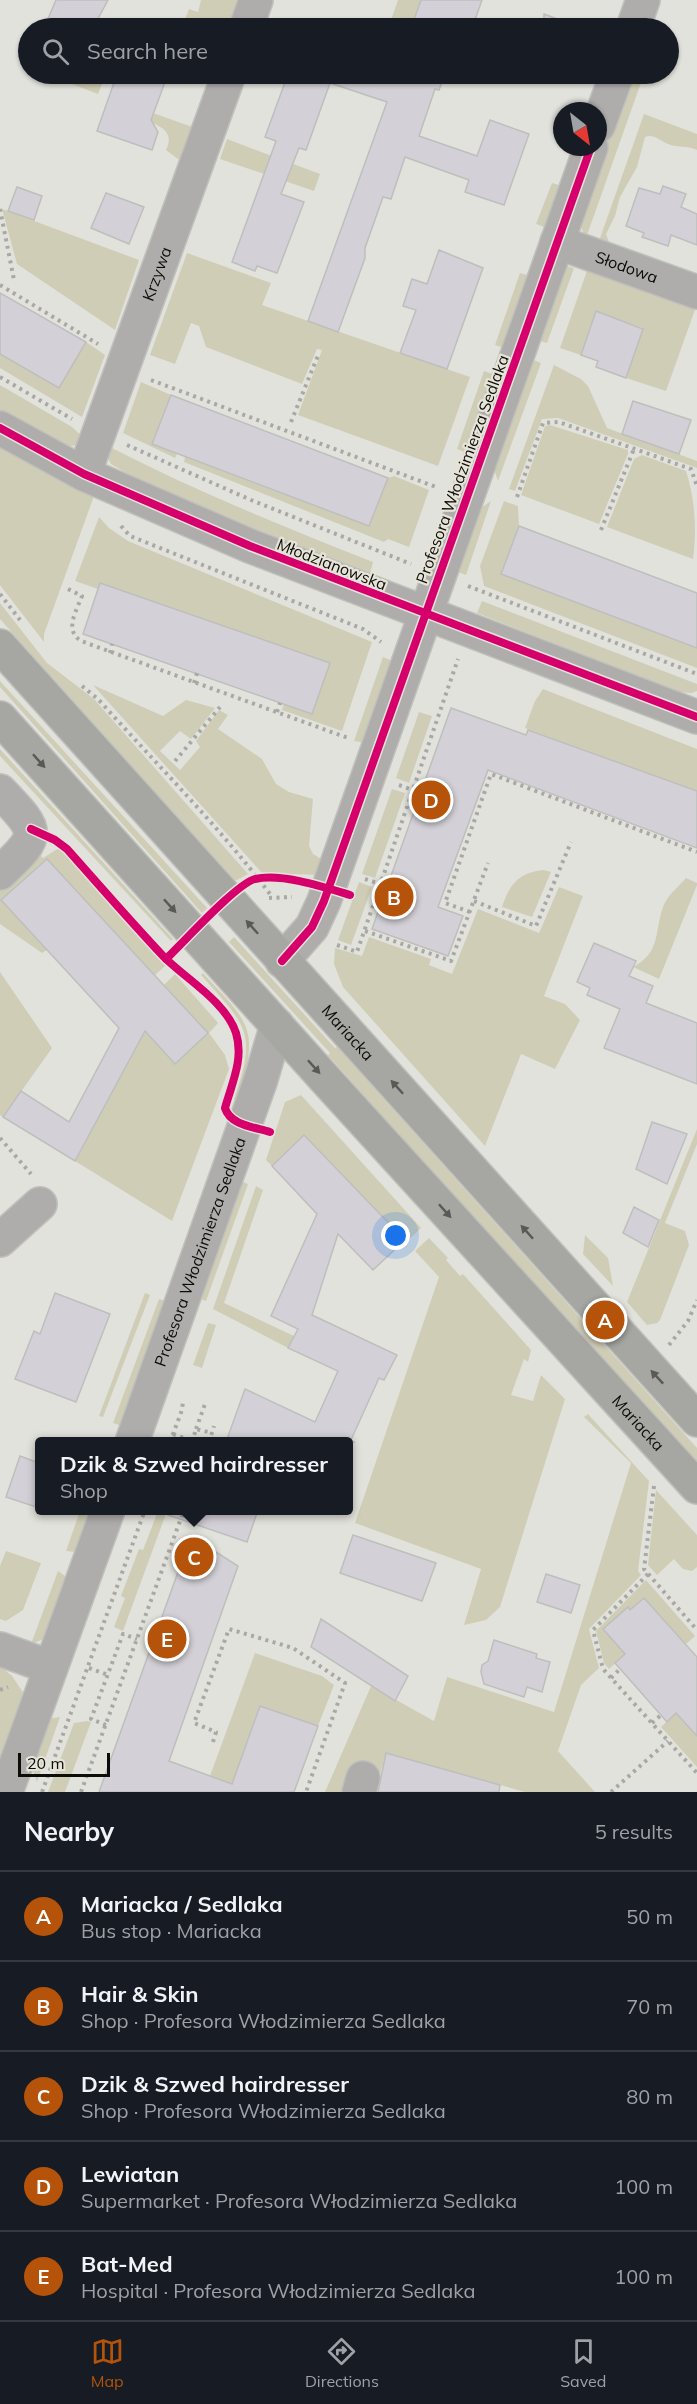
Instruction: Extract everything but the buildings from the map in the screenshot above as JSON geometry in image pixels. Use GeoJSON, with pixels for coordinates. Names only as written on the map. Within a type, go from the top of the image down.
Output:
{"type":"FeatureCollection","features":[{"type":"Feature","properties":{"kind":"main road","name":"Mariacka"},"geometry":{"type":"LineString","coordinates":[[13,637],[227,900],[697,1420]]}},
{"type":"Feature","properties":{"kind":"main road","name":"Mariacka"},"geometry":{"type":"LineString","coordinates":[[0,718],[697,1487]]}},
{"type":"Feature","properties":{"kind":"street"},"geometry":{"type":"LineString","coordinates":[[250,18],[256,0]]}},
{"type":"Feature","properties":{"kind":"street"},"geometry":{"type":"LineString","coordinates":[[637,18],[643,0]]}},
{"type":"Feature","properties":{"kind":"street","name":"Krzywa"},"geometry":{"type":"LineString","coordinates":[[84,474],[225,84]]}},
{"type":"Feature","properties":{"kind":"street"},"geometry":{"type":"LineString","coordinates":[[607,102],[613,84]]}},
{"type":"Feature","properties":{"kind":"street","name":"Profesora Włodzimierza Sedlaka"},"geometry":{"type":"LineString","coordinates":[[282,961],[312,927],[324,901],[588,156]]}},
{"type":"Feature","properties":{"kind":"street","name":"Słodowa"},"geometry":{"type":"LineString","coordinates":[[557,242],[697,292]]}},
{"type":"Feature","properties":{"kind":"street","name":"Młodzianowska"},"geometry":{"type":"LineString","coordinates":[[0,428],[84,474],[249,546],[697,717]]}},
{"type":"Feature","properties":{"kind":"street"},"geometry":{"type":"LineString","coordinates":[[0,791],[26,820],[32,836],[28,845],[0,873]]}},
{"type":"Feature","properties":{"kind":"street","name":"Profesora Włodzimierza Sedlaka"},"geometry":{"type":"LineString","coordinates":[[134,1437],[260,1082],[277,1025]]}},
{"type":"Feature","properties":{"kind":"street"},"geometry":{"type":"LineString","coordinates":[[0,1240],[40,1204]]}},
{"type":"Feature","properties":{"kind":"street"},"geometry":{"type":"LineString","coordinates":[[6,1792],[106,1515]]}},
{"type":"Feature","properties":{"kind":"street"},"geometry":{"type":"LineString","coordinates":[[0,1649],[50,1667]]}},
{"type":"Feature","properties":{"kind":"path"},"geometry":{"type":"LineString","coordinates":[[0,209],[14,280]]}},
{"type":"Feature","properties":{"kind":"path"},"geometry":{"type":"LineString","coordinates":[[0,285],[107,350]]}},
{"type":"Feature","properties":{"kind":"path"},"geometry":{"type":"LineString","coordinates":[[291,422],[319,353]]}},
{"type":"Feature","properties":{"kind":"path"},"geometry":{"type":"LineString","coordinates":[[0,377],[99,433],[251,500],[697,674]]}},
{"type":"Feature","properties":{"kind":"path"},"geometry":{"type":"LineString","coordinates":[[143,377],[437,488]]}},
{"type":"Feature","properties":{"kind":"path"},"geometry":{"type":"LineString","coordinates":[[517,497],[543,423],[560,422],[691,469],[697,486]]}},
{"type":"Feature","properties":{"kind":"path"},"geometry":{"type":"LineString","coordinates":[[601,530],[634,449]]}},
{"type":"Feature","properties":{"kind":"path"},"geometry":{"type":"LineString","coordinates":[[117,523],[130,536],[363,629],[383,643]]}},
{"type":"Feature","properties":{"kind":"path"},"geometry":{"type":"LineString","coordinates":[[68,589],[82,596],[71,626],[74,636],[81,641],[349,738]]}},
{"type":"Feature","properties":{"kind":"path"},"geometry":{"type":"LineString","coordinates":[[0,594],[13,637]]}},
{"type":"Feature","properties":{"kind":"path"},"geometry":{"type":"LineString","coordinates":[[110,653],[112,644]]}},
{"type":"Feature","properties":{"kind":"path"},"geometry":{"type":"LineString","coordinates":[[332,943],[357,952],[460,656],[451,652]]}},
{"type":"Feature","properties":{"kind":"path"},"geometry":{"type":"LineString","coordinates":[[194,683],[196,673]]}},
{"type":"Feature","properties":{"kind":"path"},"geometry":{"type":"LineString","coordinates":[[74,679],[98,699],[259,879],[273,898]]}},
{"type":"Feature","properties":{"kind":"path"},"geometry":{"type":"LineString","coordinates":[[277,712],[280,703]]}},
{"type":"Feature","properties":{"kind":"path"},"geometry":{"type":"LineString","coordinates":[[175,761],[193,742],[220,706]]}},
{"type":"Feature","properties":{"kind":"path"},"geometry":{"type":"LineString","coordinates":[[347,746],[353,728]]}},
{"type":"Feature","properties":{"kind":"path"},"geometry":{"type":"LineString","coordinates":[[470,912],[445,903],[491,774],[697,852]]}},
{"type":"Feature","properties":{"kind":"path"},"geometry":{"type":"LineString","coordinates":[[407,788],[413,790]]}},
{"type":"Feature","properties":{"kind":"path"},"geometry":{"type":"LineString","coordinates":[[474,901],[536,926],[571,842]]}},
{"type":"Feature","properties":{"kind":"path"},"geometry":{"type":"LineString","coordinates":[[365,931],[451,961],[488,863]]}},
{"type":"Feature","properties":{"kind":"path"},"geometry":{"type":"LineString","coordinates":[[227,900],[242,886],[259,879],[273,879]]}},
{"type":"Feature","properties":{"kind":"path"},"geometry":{"type":"LineString","coordinates":[[373,882],[381,884]]}},
{"type":"Feature","properties":{"kind":"path"},"geometry":{"type":"LineString","coordinates":[[661,1352],[675,1339],[688,1321],[697,1300]]}},
{"type":"Feature","properties":{"kind":"path"},"geometry":{"type":"LineString","coordinates":[[193,1437],[205,1404]]}},
{"type":"Feature","properties":{"kind":"path"},"geometry":{"type":"LineString","coordinates":[[211,1437],[214,1426]]}},
{"type":"Feature","properties":{"kind":"path"},"geometry":{"type":"LineString","coordinates":[[196,1428],[212,1433]]}},
{"type":"Feature","properties":{"kind":"path"},"geometry":{"type":"LineString","coordinates":[[173,1434],[181,1437]]}},
{"type":"Feature","properties":{"kind":"path"},"geometry":{"type":"LineString","coordinates":[[655,1479],[644,1569],[697,1630]]}},
{"type":"Feature","properties":{"kind":"path"},"geometry":{"type":"LineString","coordinates":[[42,1792],[143,1515]]}},
{"type":"Feature","properties":{"kind":"path"},"geometry":{"type":"LineString","coordinates":[[81,1792],[182,1515]]}},
{"type":"Feature","properties":{"kind":"path"},"geometry":{"type":"LineString","coordinates":[[648,1574],[593,1630],[603,1668],[697,1773]]}},
{"type":"Feature","properties":{"kind":"path"},"geometry":{"type":"LineString","coordinates":[[213,1742],[216,1732],[194,1724],[229,1629],[293,1648],[345,1683],[306,1792]]}},
{"type":"Feature","properties":{"kind":"path"},"geometry":{"type":"LineString","coordinates":[[106,1725],[91,1719],[123,1634],[137,1639]]}},
{"type":"Feature","properties":{"kind":"path"},"geometry":{"type":"LineString","coordinates":[[88,1668],[108,1675]]}},
{"type":"Feature","properties":{"kind":"path"},"geometry":{"type":"LineString","coordinates":[[611,1678],[620,1669]]}},
{"type":"Feature","properties":{"kind":"path"},"geometry":{"type":"LineString","coordinates":[[0,1689],[9,1687]]}},
{"type":"Feature","properties":{"kind":"path"},"geometry":{"type":"LineString","coordinates":[[652,1723],[660,1716]]}},
{"type":"Feature","properties":{"kind":"path"},"geometry":{"type":"LineString","coordinates":[[611,1792],[668,1741]]}},
{"type":"Feature","properties":{"kind":"shaded area"},"geometry":{"type":"Polygon","coordinates":[[[201,0],[243,0],[237,18],[186,18],[189,9],[198,12],[201,0]]]}},
{"type":"Feature","properties":{"kind":"shaded area"},"geometry":{"type":"Polygon","coordinates":[[[398,0],[419,0],[464,18],[392,18],[398,0]]]}},
{"type":"Feature","properties":{"kind":"shaded area"},"geometry":{"type":"Polygon","coordinates":[[[72,84],[102,84],[98,94],[72,84]]]}},
{"type":"Feature","properties":{"kind":"shaded area"},"geometry":{"type":"Polygon","coordinates":[[[628,84],[640,84],[586,238],[580,225],[581,214],[602,156],[607,156],[607,143],[628,84]]]}},
{"type":"Feature","properties":{"kind":"shaded area"},"geometry":{"type":"Polygon","coordinates":[[[153,113],[198,129],[186,165],[166,150],[168,136],[160,126],[150,122],[153,113]]]}},
{"type":"Feature","properties":{"kind":"shaded area"},"geometry":{"type":"Polygon","coordinates":[[[644,114],[697,134],[697,150],[671,145],[654,137],[645,137],[637,167],[620,197],[615,216],[606,234],[610,245],[599,241],[644,114]]]}},
{"type":"Feature","properties":{"kind":"shaded area"},"geometry":{"type":"Polygon","coordinates":[[[227,139],[320,174],[314,191],[220,159],[227,139]]]}},
{"type":"Feature","properties":{"kind":"shaded area"},"geometry":{"type":"Polygon","coordinates":[[[552,183],[562,186],[547,228],[536,224],[552,183]]]}},
{"type":"Feature","properties":{"kind":"shaded area"},"geometry":{"type":"Polygon","coordinates":[[[2,209],[139,260],[115,330],[17,264],[2,209]]]}},
{"type":"Feature","properties":{"kind":"shaded area"},"geometry":{"type":"Polygon","coordinates":[[[187,253],[271,283],[262,305],[470,377],[438,466],[298,415],[322,350],[317,349],[302,384],[206,347],[199,326],[191,323],[175,364],[150,355],[187,253]]]}},
{"type":"Feature","properties":{"kind":"shaded area"},"geometry":{"type":"Polygon","coordinates":[[[589,265],[697,304],[666,391],[626,378],[643,328],[596,311],[581,355],[560,348],[589,265]]]}},
{"type":"Feature","properties":{"kind":"shaded area"},"geometry":{"type":"Polygon","coordinates":[[[566,266],[574,268],[547,343],[537,340],[566,266]]]}},
{"type":"Feature","properties":{"kind":"shaded area"},"geometry":{"type":"Polygon","coordinates":[[[520,273],[530,276],[504,348],[495,345],[520,273]]]}},
{"type":"Feature","properties":{"kind":"shaded area"},"geometry":{"type":"Polygon","coordinates":[[[86,342],[105,355],[82,417],[0,368],[0,354],[86,342]]]}},
{"type":"Feature","properties":{"kind":"shaded area"},"geometry":{"type":"Polygon","coordinates":[[[531,359],[541,363],[498,481],[494,469],[531,359]]]}},
{"type":"Feature","properties":{"kind":"shaded area"},"geometry":{"type":"Polygon","coordinates":[[[554,365],[581,379],[588,386],[607,428],[697,461],[697,468],[558,418],[542,419],[515,491],[509,489],[554,365]]]}},
{"type":"Feature","properties":{"kind":"shaded area"},"geometry":{"type":"Polygon","coordinates":[[[484,371],[495,375],[467,453],[457,449],[484,371]]]}},
{"type":"Feature","properties":{"kind":"shaded area"},"geometry":{"type":"Polygon","coordinates":[[[141,382],[171,395],[152,444],[177,454],[175,458],[123,433],[141,382]]]}},
{"type":"Feature","properties":{"kind":"shaded area"},"geometry":{"type":"Polygon","coordinates":[[[0,385],[72,427],[84,438],[77,445],[66,447],[0,411],[0,385]]]}},
{"type":"Feature","properties":{"kind":"shaded area"},"geometry":{"type":"Polygon","coordinates":[[[550,425],[628,450],[599,524],[521,495],[545,426],[550,425]]]}},
{"type":"Feature","properties":{"kind":"shaded area"},"geometry":{"type":"Polygon","coordinates":[[[0,444],[94,496],[44,634],[44,642],[0,585],[0,444]]]}},
{"type":"Feature","properties":{"kind":"shaded area"},"geometry":{"type":"Polygon","coordinates":[[[106,445],[271,521],[373,562],[370,574],[213,513],[138,480],[111,464],[106,455],[106,445]]]}},
{"type":"Feature","properties":{"kind":"shaded area"},"geometry":{"type":"Polygon","coordinates":[[[642,455],[686,471],[694,515],[693,559],[607,527],[634,459],[642,455]]]}},
{"type":"Feature","properties":{"kind":"shaded area"},"geometry":{"type":"Polygon","coordinates":[[[185,457],[369,526],[388,478],[394,476],[429,490],[409,547],[388,539],[384,542],[184,462],[185,457]]]}},
{"type":"Feature","properties":{"kind":"shaded area"},"geometry":{"type":"Polygon","coordinates":[[[491,501],[466,575],[455,571],[478,510],[491,501]]]}},
{"type":"Feature","properties":{"kind":"shaded area"},"geometry":{"type":"Polygon","coordinates":[[[504,501],[518,506],[519,526],[501,574],[697,648],[697,668],[484,586],[480,566],[504,501]]]}},
{"type":"Feature","properties":{"kind":"shaded area"},"geometry":{"type":"Polygon","coordinates":[[[99,517],[109,528],[128,541],[372,642],[342,731],[282,710],[284,704],[312,714],[330,663],[101,583],[98,589],[75,581],[99,517]]]}},
{"type":"Feature","properties":{"kind":"shaded area"},"geometry":{"type":"Polygon","coordinates":[[[482,601],[697,684],[697,691],[677,692],[477,613],[482,601]]]}},
{"type":"Feature","properties":{"kind":"shaded area"},"geometry":{"type":"Polygon","coordinates":[[[0,603],[47,663],[94,699],[248,874],[235,881],[0,619],[0,603]]]}},
{"type":"Feature","properties":{"kind":"shaded area"},"geometry":{"type":"Polygon","coordinates":[[[383,657],[395,662],[367,743],[354,741],[383,657]]]}},
{"type":"Feature","properties":{"kind":"shaded area"},"geometry":{"type":"Polygon","coordinates":[[[0,681],[207,908],[202,913],[0,687],[0,681]]]}},
{"type":"Feature","properties":{"kind":"shaded area"},"geometry":{"type":"Polygon","coordinates":[[[93,685],[163,716],[186,700],[215,708],[191,739],[180,731],[160,751],[180,770],[200,747],[196,741],[219,710],[228,715],[218,729],[262,759],[276,784],[289,792],[313,799],[309,846],[313,854],[325,861],[321,875],[262,873],[93,685]]]}},
{"type":"Feature","properties":{"kind":"shaded area"},"geometry":{"type":"Polygon","coordinates":[[[543,689],[697,749],[697,791],[525,728],[535,701],[543,689]]]}},
{"type":"Feature","properties":{"kind":"shaded area"},"geometry":{"type":"Polygon","coordinates":[[[419,712],[432,716],[409,783],[396,778],[419,712]]]}},
{"type":"Feature","properties":{"kind":"shaded area"},"geometry":{"type":"Polygon","coordinates":[[[0,749],[173,939],[171,941],[0,756],[0,749]]]}},
{"type":"Feature","properties":{"kind":"shaded area"},"geometry":{"type":"Polygon","coordinates":[[[392,789],[405,793],[375,878],[362,874],[392,789]]]}},
{"type":"Feature","properties":{"kind":"shaded area"},"geometry":{"type":"Polygon","coordinates":[[[59,848],[166,965],[155,975],[47,859],[1,900],[47,950],[42,953],[0,924],[0,887],[37,852],[43,858],[59,848]]]}},
{"type":"Feature","properties":{"kind":"shaded area"},"geometry":{"type":"Polygon","coordinates":[[[544,870],[551,872],[532,917],[502,907],[508,892],[517,881],[528,873],[544,870]]]}},
{"type":"Feature","properties":{"kind":"shaded area"},"geometry":{"type":"Polygon","coordinates":[[[686,878],[697,885],[659,979],[633,967],[648,955],[655,941],[665,903],[686,878]]]}},
{"type":"Feature","properties":{"kind":"shaded area"},"geometry":{"type":"Polygon","coordinates":[[[359,882],[372,887],[351,945],[338,940],[359,882]]]}},
{"type":"Feature","properties":{"kind":"shaded area"},"geometry":{"type":"Polygon","coordinates":[[[559,887],[583,896],[544,996],[565,1004],[580,1020],[555,1069],[521,1054],[485,1146],[343,987],[334,964],[335,948],[362,956],[369,937],[431,959],[429,965],[452,974],[478,909],[539,933],[559,887]]]}},
{"type":"Feature","properties":{"kind":"shaded area"},"geometry":{"type":"Polygon","coordinates":[[[234,937],[335,1048],[337,1047],[697,1448],[697,1468],[229,942],[234,937]]]}},
{"type":"Feature","properties":{"kind":"shaded area"},"geometry":{"type":"Polygon","coordinates":[[[0,972],[52,1048],[3,1117],[0,1115],[0,972]]]}},
{"type":"Feature","properties":{"kind":"shaded area"},"geometry":{"type":"Polygon","coordinates":[[[203,973],[232,1005],[247,1029],[248,1058],[237,1100],[234,1099],[245,1058],[246,1043],[243,1031],[229,1006],[201,975],[203,973]]]}},
{"type":"Feature","properties":{"kind":"shaded area"},"geometry":{"type":"Polygon","coordinates":[[[175,974],[218,1023],[209,1033],[225,1055],[229,1069],[172,1221],[75,1161],[145,1031],[175,1064],[208,1033],[164,985],[175,974]]]}},
{"type":"Feature","properties":{"kind":"shaded area"},"geometry":{"type":"Polygon","coordinates":[[[301,1095],[421,1228],[406,1242],[304,1135],[272,1166],[266,1160],[285,1102],[301,1095]]]}},
{"type":"Feature","properties":{"kind":"shaded area"},"geometry":{"type":"Polygon","coordinates":[[[697,1129],[697,1144],[665,1223],[685,1231],[689,1245],[660,1320],[647,1325],[627,1302],[697,1129]]]}},
{"type":"Feature","properties":{"kind":"shaded area"},"geometry":{"type":"Polygon","coordinates":[[[240,1181],[248,1184],[206,1301],[198,1298],[240,1181]]]}},
{"type":"Feature","properties":{"kind":"shaded area"},"geometry":{"type":"Polygon","coordinates":[[[256,1186],[263,1190],[224,1303],[294,1336],[288,1348],[213,1309],[256,1186]]]}},
{"type":"Feature","properties":{"kind":"shaded area"},"geometry":{"type":"Polygon","coordinates":[[[585,1235],[608,1258],[613,1286],[583,1254],[585,1235]]]}},
{"type":"Feature","properties":{"kind":"shaded area"},"geometry":{"type":"Polygon","coordinates":[[[429,1238],[448,1258],[446,1260],[460,1276],[463,1274],[531,1350],[528,1362],[524,1359],[511,1395],[533,1401],[541,1375],[565,1399],[500,1607],[486,1620],[464,1625],[481,1569],[355,1523],[439,1277],[415,1251],[429,1238]]]}},
{"type":"Feature","properties":{"kind":"shaded area"},"geometry":{"type":"Polygon","coordinates":[[[145,1293],[150,1295],[103,1417],[99,1416],[145,1293]]]}},
{"type":"Feature","properties":{"kind":"shaded area"},"geometry":{"type":"Polygon","coordinates":[[[159,1299],[169,1302],[126,1423],[119,1425],[113,1423],[159,1299]]]}},
{"type":"Feature","properties":{"kind":"shaded area"},"geometry":{"type":"Polygon","coordinates":[[[208,1323],[216,1325],[202,1368],[193,1365],[208,1323]]]}},
{"type":"Feature","properties":{"kind":"shaded area"},"geometry":{"type":"Polygon","coordinates":[[[588,1414],[649,1481],[638,1571],[641,1575],[589,1629],[599,1668],[581,1685],[558,1751],[595,1792],[525,1792],[386,1753],[375,1792],[325,1792],[371,1686],[434,1721],[447,1677],[554,1712],[631,1463],[584,1417],[588,1414]]]}},
{"type":"Feature","properties":{"kind":"shaded area"},"geometry":{"type":"Polygon","coordinates":[[[656,1490],[697,1535],[697,1567],[692,1571],[683,1569],[674,1559],[657,1575],[648,1565],[656,1490]]]}},
{"type":"Feature","properties":{"kind":"shaded area"},"geometry":{"type":"Polygon","coordinates":[[[79,1515],[93,1515],[76,1552],[66,1551],[79,1515]]]}},
{"type":"Feature","properties":{"kind":"shaded area"},"geometry":{"type":"Polygon","coordinates":[[[156,1515],[166,1515],[123,1631],[114,1627],[125,1598],[121,1596],[139,1549],[143,1550],[156,1515]]]}},
{"type":"Feature","properties":{"kind":"shaded area"},"geometry":{"type":"Polygon","coordinates":[[[6,1551],[41,1563],[23,1610],[6,1621],[0,1619],[0,1566],[6,1551]]]}},
{"type":"Feature","properties":{"kind":"shaded area"},"geometry":{"type":"Polygon","coordinates":[[[58,1571],[68,1578],[44,1639],[31,1644],[58,1571]]]}},
{"type":"Feature","properties":{"kind":"shaded area"},"geometry":{"type":"Polygon","coordinates":[[[646,1580],[695,1636],[686,1644],[644,1598],[630,1610],[628,1608],[625,1654],[609,1669],[604,1663],[596,1631],[646,1580]]]}},
{"type":"Feature","properties":{"kind":"shaded area"},"geometry":{"type":"Polygon","coordinates":[[[255,1653],[322,1676],[334,1685],[318,1726],[260,1706],[236,1772],[235,1785],[210,1776],[255,1653]]]}},
{"type":"Feature","properties":{"kind":"shaded area"},"geometry":{"type":"Polygon","coordinates":[[[0,1666],[12,1676],[25,1695],[0,1778],[0,1666]]]}},
{"type":"Feature","properties":{"kind":"shaded area"},"geometry":{"type":"Polygon","coordinates":[[[676,1713],[697,1736],[697,1767],[661,1727],[676,1713]]]}},
{"type":"Feature","properties":{"kind":"shaded area"},"geometry":{"type":"Polygon","coordinates":[[[60,1717],[37,1782],[31,1766],[46,1719],[60,1717]]]}},
{"type":"Feature","properties":{"kind":"shaded area"},"geometry":{"type":"Polygon","coordinates":[[[91,1722],[65,1792],[48,1792],[74,1723],[91,1722]]]}},
{"type":"Feature","properties":{"kind":"cycle path"},"geometry":{"type":"LineString","coordinates":[[282,961],[312,927],[324,901],[588,156]]}},
{"type":"Feature","properties":{"kind":"cycle path"},"geometry":{"type":"LineString","coordinates":[[0,428],[84,474],[250,546],[697,717]]}},
{"type":"Feature","properties":{"kind":"cycle path"},"geometry":{"type":"LineString","coordinates":[[31,829],[55,840],[67,849],[164,957],[224,1011],[236,1033],[239,1052],[225,1108],[237,1122],[270,1132]]}},
{"type":"Feature","properties":{"kind":"cycle path"},"geometry":{"type":"LineString","coordinates":[[166,959],[235,891],[255,879],[290,879],[350,895]]}},
{"type":"Feature","properties":{"kind":"place","name":"Lewiatan"},"geometry":{"type":"Point","coordinates":[431,800]}},
{"type":"Feature","properties":{"kind":"place","name":"Hair & Skin"},"geometry":{"type":"Point","coordinates":[394,897]}},
{"type":"Feature","properties":{"kind":"place","name":"Mariacka / Sedlaka"},"geometry":{"type":"Point","coordinates":[605,1320]}},
{"type":"Feature","properties":{"kind":"place","name":"Dzik & Szwed hairdresser"},"geometry":{"type":"Point","coordinates":[194,1557]}},
{"type":"Feature","properties":{"kind":"place","name":"Bat-Med"},"geometry":{"type":"Point","coordinates":[167,1639]}}]}
